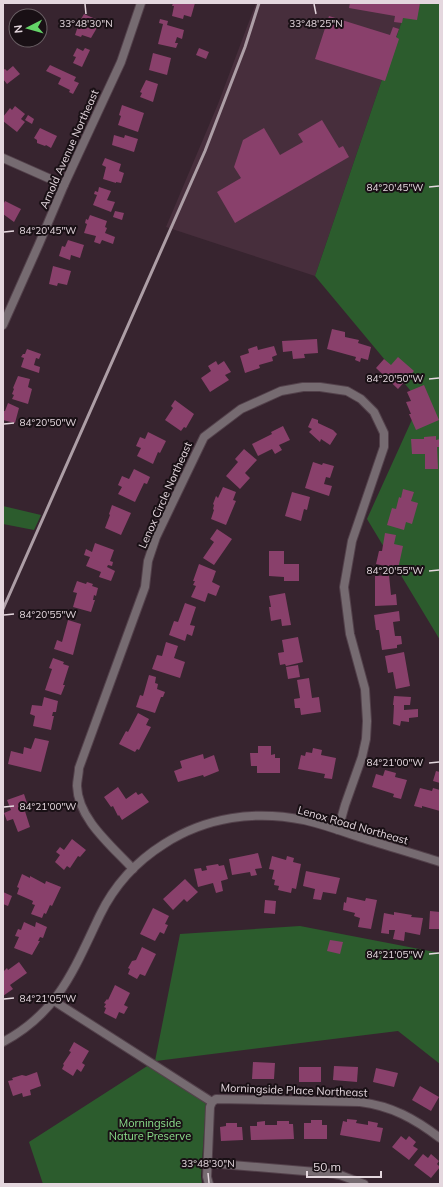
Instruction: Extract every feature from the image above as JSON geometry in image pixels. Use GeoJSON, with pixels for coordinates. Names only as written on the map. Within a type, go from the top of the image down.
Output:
{"type":"FeatureCollection","features":[{"type":"Feature","properties":{"kind":"street","name":"Arnold Avenue Northeast"},"geometry":{"type":"LineString","coordinates":[[3,325],[40,244],[64,185],[121,62],[141,3]]}},
{"type":"Feature","properties":{"kind":"street"},"geometry":{"type":"LineString","coordinates":[[3,158],[64,185]]}},
{"type":"Feature","properties":{"kind":"street","name":"Lenox Circle Northeast"},"geometry":{"type":"LineString","coordinates":[[133,869],[87,818],[80,802],[77,786],[79,768],[145,587],[148,561],[156,537],[204,436],[241,409],[281,391],[303,387],[320,387],[347,391],[361,399],[374,412],[384,433],[384,447],[352,541],[344,587],[350,634],[365,689],[367,721],[366,739],[362,757],[338,830]]}},
{"type":"Feature","properties":{"kind":"street","name":"Lenox Road Northeast"},"geometry":{"type":"LineString","coordinates":[[3,1042],[15,1036],[35,1021],[54,1001],[71,975],[104,906],[116,887],[152,852],[176,836],[203,825],[227,818],[281,816],[306,820],[440,862]]}},
{"type":"Feature","properties":{"kind":"street","name":"Morningside Place Northeast"},"geometry":{"type":"LineString","coordinates":[[54,1001],[212,1102]]}},
{"type":"Feature","properties":{"kind":"street","name":"Morningside Place Northeast"},"geometry":{"type":"LineString","coordinates":[[209,1184],[207,1178],[210,1107],[212,1102],[216,1099],[360,1102],[374,1104],[394,1110],[412,1119],[440,1138]]}},
{"type":"Feature","properties":{"kind":"street"},"geometry":{"type":"LineString","coordinates":[[208,1163],[328,1173],[340,1175],[364,1184]]}},
{"type":"Feature","properties":{"kind":"shaded area"},"geometry":{"type":"Polygon","coordinates":[[[256,3],[408,3],[315,276],[166,227],[218,104],[256,3]]]}},
{"type":"Feature","properties":{"kind":"green space"},"geometry":{"type":"Polygon","coordinates":[[[408,3],[440,3],[440,640],[367,519],[420,402],[315,276],[408,3]]]}},
{"type":"Feature","properties":{"kind":"green space"},"geometry":{"type":"Polygon","coordinates":[[[3,506],[41,515],[34,530],[3,524],[3,506]]]}},
{"type":"Feature","properties":{"kind":"green space","name":"Morningside Nature Preserve"},"geometry":{"type":"Polygon","coordinates":[[[300,926],[440,953],[440,1064],[398,1031],[156,1061],[206,1103],[201,1176],[202,1184],[43,1184],[29,1142],[155,1061],[180,934],[300,926]]]}},
{"type":"Feature","properties":{"kind":"building"},"geometry":{"type":"Polygon","coordinates":[[[173,3],[195,3],[191,17],[184,15],[183,19],[172,16],[174,6],[172,6],[173,3]]]}},
{"type":"Feature","properties":{"kind":"building"},"geometry":{"type":"Polygon","coordinates":[[[350,3],[420,3],[417,20],[403,18],[402,23],[394,22],[395,16],[349,8],[350,3]]]}},
{"type":"Feature","properties":{"kind":"building"},"geometry":{"type":"Polygon","coordinates":[[[84,14],[98,20],[96,25],[98,26],[91,38],[82,35],[81,37],[75,35],[78,26],[82,28],[85,21],[81,19],[84,14]]]}},
{"type":"Feature","properties":{"kind":"building"},"geometry":{"type":"Polygon","coordinates":[[[329,16],[390,35],[393,27],[399,29],[396,37],[399,39],[385,81],[315,59],[329,16]]]}},
{"type":"Feature","properties":{"kind":"building"},"geometry":{"type":"Polygon","coordinates":[[[160,19],[168,21],[167,25],[184,30],[182,39],[177,37],[175,43],[178,43],[176,48],[158,44],[163,24],[159,23],[160,19]]]}},
{"type":"Feature","properties":{"kind":"building"},"geometry":{"type":"Polygon","coordinates":[[[77,48],[83,51],[85,48],[90,50],[82,67],[73,63],[76,57],[73,56],[77,48]]]}},
{"type":"Feature","properties":{"kind":"building"},"geometry":{"type":"Polygon","coordinates":[[[199,48],[209,52],[206,59],[196,55],[199,48]]]}},
{"type":"Feature","properties":{"kind":"building"},"geometry":{"type":"Polygon","coordinates":[[[153,53],[171,58],[167,75],[149,70],[153,53]]]}},
{"type":"Feature","properties":{"kind":"building"},"geometry":{"type":"Polygon","coordinates":[[[50,65],[76,77],[74,81],[79,83],[73,94],[69,92],[70,90],[58,84],[61,78],[46,71],[50,65]]]}},
{"type":"Feature","properties":{"kind":"building"},"geometry":{"type":"Polygon","coordinates":[[[13,66],[20,74],[7,84],[3,79],[3,70],[5,69],[7,71],[13,66]]]}},
{"type":"Feature","properties":{"kind":"building"},"geometry":{"type":"Polygon","coordinates":[[[146,80],[158,84],[153,102],[140,97],[142,93],[140,92],[146,80]]]}},
{"type":"Feature","properties":{"kind":"building"},"geometry":{"type":"Polygon","coordinates":[[[122,105],[144,113],[138,132],[118,125],[122,105]]]}},
{"type":"Feature","properties":{"kind":"building"},"geometry":{"type":"Polygon","coordinates":[[[15,106],[25,114],[21,119],[25,122],[17,132],[3,121],[3,117],[10,108],[12,110],[15,106]]]}},
{"type":"Feature","properties":{"kind":"building"},"geometry":{"type":"Polygon","coordinates":[[[28,115],[34,119],[32,124],[25,120],[28,115]]]}},
{"type":"Feature","properties":{"kind":"building"},"geometry":{"type":"Polygon","coordinates":[[[322,120],[339,148],[343,146],[349,157],[235,223],[217,192],[241,178],[234,167],[243,140],[264,128],[280,155],[303,142],[298,134],[322,120]]]}},
{"type":"Feature","properties":{"kind":"building"},"geometry":{"type":"Polygon","coordinates":[[[40,128],[57,136],[51,148],[37,143],[37,140],[34,138],[40,128]]]}},
{"type":"Feature","properties":{"kind":"building"},"geometry":{"type":"Polygon","coordinates":[[[114,135],[124,138],[125,135],[138,139],[134,152],[112,145],[114,135]]]}},
{"type":"Feature","properties":{"kind":"building"},"geometry":{"type":"Polygon","coordinates":[[[105,158],[121,164],[119,171],[124,173],[121,183],[103,179],[106,167],[102,165],[105,158]]]}},
{"type":"Feature","properties":{"kind":"building"},"geometry":{"type":"Polygon","coordinates":[[[99,187],[111,191],[107,200],[115,202],[111,212],[93,205],[97,195],[94,194],[95,191],[98,192],[99,187]]]}},
{"type":"Feature","properties":{"kind":"building"},"geometry":{"type":"Polygon","coordinates":[[[5,201],[21,209],[14,222],[3,214],[3,205],[5,201]]]}},
{"type":"Feature","properties":{"kind":"building"},"geometry":{"type":"Polygon","coordinates":[[[115,211],[124,213],[122,220],[113,217],[115,211]]]}},
{"type":"Feature","properties":{"kind":"building"},"geometry":{"type":"Polygon","coordinates":[[[90,215],[107,221],[105,233],[115,237],[113,244],[102,240],[100,244],[94,242],[96,236],[84,233],[87,224],[85,223],[86,219],[88,220],[90,215]]]}},
{"type":"Feature","properties":{"kind":"building"},"geometry":{"type":"Polygon","coordinates":[[[68,240],[84,245],[80,258],[71,255],[70,260],[59,256],[62,246],[65,247],[68,240]]]}},
{"type":"Feature","properties":{"kind":"building"},"geometry":{"type":"Polygon","coordinates":[[[53,266],[71,271],[67,285],[58,283],[57,286],[49,284],[53,266]]]}},
{"type":"Feature","properties":{"kind":"building"},"geometry":{"type":"Polygon","coordinates":[[[332,329],[345,332],[345,337],[359,340],[358,343],[371,347],[368,360],[361,358],[360,362],[355,360],[356,357],[327,349],[332,329]]]}},
{"type":"Feature","properties":{"kind":"building"},"geometry":{"type":"Polygon","coordinates":[[[317,339],[318,353],[304,354],[305,358],[293,359],[292,351],[283,352],[282,341],[317,339]]]}},
{"type":"Feature","properties":{"kind":"building"},"geometry":{"type":"Polygon","coordinates":[[[257,346],[258,350],[274,346],[277,355],[272,357],[273,361],[259,365],[260,368],[245,373],[240,356],[249,353],[248,349],[257,346]]]}},
{"type":"Feature","properties":{"kind":"building"},"geometry":{"type":"Polygon","coordinates":[[[27,349],[41,354],[39,359],[36,358],[34,365],[40,367],[39,373],[21,367],[24,358],[21,357],[25,354],[27,349]]]}},
{"type":"Feature","properties":{"kind":"building"},"geometry":{"type":"Polygon","coordinates":[[[398,357],[414,371],[398,389],[376,368],[384,359],[391,365],[398,357]]]}},
{"type":"Feature","properties":{"kind":"building"},"geometry":{"type":"Polygon","coordinates":[[[216,361],[218,365],[224,361],[231,372],[225,375],[229,380],[210,392],[201,378],[211,371],[208,366],[216,361]]]}},
{"type":"Feature","properties":{"kind":"building"},"geometry":{"type":"Polygon","coordinates":[[[18,376],[30,379],[28,387],[32,389],[28,404],[12,399],[14,395],[12,394],[13,388],[18,376]]]}},
{"type":"Feature","properties":{"kind":"building"},"geometry":{"type":"Polygon","coordinates":[[[424,385],[439,420],[416,430],[409,414],[411,414],[406,402],[411,401],[407,392],[424,385]]]}},
{"type":"Feature","properties":{"kind":"building"},"geometry":{"type":"Polygon","coordinates":[[[175,400],[194,414],[186,428],[184,427],[181,431],[165,420],[173,408],[171,406],[175,400]]]}},
{"type":"Feature","properties":{"kind":"building"},"geometry":{"type":"Polygon","coordinates":[[[8,403],[19,408],[15,423],[3,420],[3,411],[5,411],[8,403]]]}},
{"type":"Feature","properties":{"kind":"building"},"geometry":{"type":"Polygon","coordinates":[[[312,418],[318,420],[318,423],[333,430],[337,434],[330,445],[321,439],[320,442],[309,432],[312,429],[308,427],[312,418]]]}},
{"type":"Feature","properties":{"kind":"building"},"geometry":{"type":"Polygon","coordinates":[[[283,426],[290,440],[279,445],[282,450],[275,454],[272,449],[258,456],[252,444],[272,434],[271,432],[283,426]]]}},
{"type":"Feature","properties":{"kind":"building"},"geometry":{"type":"Polygon","coordinates":[[[148,432],[166,441],[160,453],[158,452],[153,464],[137,456],[141,448],[136,446],[140,437],[145,439],[148,432]]]}},
{"type":"Feature","properties":{"kind":"building"},"geometry":{"type":"Polygon","coordinates":[[[436,436],[436,440],[440,439],[440,447],[437,447],[438,469],[425,469],[425,454],[412,454],[411,439],[424,439],[424,437],[436,436]]]}},
{"type":"Feature","properties":{"kind":"building"},"geometry":{"type":"Polygon","coordinates":[[[244,449],[257,460],[245,473],[250,478],[240,489],[226,476],[238,462],[235,459],[244,449]]]}},
{"type":"Feature","properties":{"kind":"building"},"geometry":{"type":"Polygon","coordinates":[[[313,462],[322,465],[323,463],[334,466],[330,478],[326,477],[324,484],[332,486],[329,496],[305,488],[313,462]]]}},
{"type":"Feature","properties":{"kind":"building"},"geometry":{"type":"Polygon","coordinates":[[[134,469],[150,477],[147,484],[144,483],[135,502],[118,494],[122,487],[118,485],[122,476],[129,479],[134,469]]]}},
{"type":"Feature","properties":{"kind":"building"},"geometry":{"type":"Polygon","coordinates":[[[223,487],[236,492],[233,500],[236,501],[226,525],[211,519],[214,510],[213,504],[216,496],[218,498],[223,487]]]}},
{"type":"Feature","properties":{"kind":"building"},"geometry":{"type":"Polygon","coordinates":[[[403,489],[414,492],[411,501],[418,503],[412,524],[406,522],[404,530],[387,525],[392,508],[396,509],[403,489]]]}},
{"type":"Feature","properties":{"kind":"building"},"geometry":{"type":"Polygon","coordinates":[[[292,492],[310,497],[307,510],[304,509],[301,521],[285,516],[292,492]]]}},
{"type":"Feature","properties":{"kind":"building"},"geometry":{"type":"Polygon","coordinates":[[[112,505],[131,513],[121,535],[105,528],[112,505]]]}},
{"type":"Feature","properties":{"kind":"building"},"geometry":{"type":"Polygon","coordinates":[[[217,529],[232,539],[214,565],[203,558],[214,542],[210,539],[217,529]]]}},
{"type":"Feature","properties":{"kind":"building"},"geometry":{"type":"Polygon","coordinates":[[[385,533],[396,535],[394,544],[403,546],[398,569],[376,564],[379,551],[382,551],[385,533]]]}},
{"type":"Feature","properties":{"kind":"building"},"geometry":{"type":"Polygon","coordinates":[[[95,543],[114,550],[110,561],[113,562],[112,566],[108,565],[107,567],[115,571],[111,581],[99,577],[101,572],[86,566],[90,557],[84,555],[86,549],[92,552],[95,543]]]}},
{"type":"Feature","properties":{"kind":"building"},"geometry":{"type":"Polygon","coordinates":[[[269,551],[284,551],[284,564],[299,564],[299,581],[284,581],[284,577],[269,576],[269,551]]]}},
{"type":"Feature","properties":{"kind":"building"},"geometry":{"type":"Polygon","coordinates":[[[199,564],[216,571],[212,582],[220,586],[216,596],[208,593],[205,602],[191,597],[196,586],[193,585],[195,581],[193,581],[199,564]]]}},
{"type":"Feature","properties":{"kind":"building"},"geometry":{"type":"Polygon","coordinates":[[[389,575],[391,595],[396,594],[397,605],[375,606],[375,576],[389,575]]]}},
{"type":"Feature","properties":{"kind":"building"},"geometry":{"type":"Polygon","coordinates":[[[77,581],[86,584],[87,582],[93,584],[92,586],[98,588],[96,596],[94,595],[93,600],[95,600],[91,612],[73,607],[77,593],[73,592],[77,581]]]}},
{"type":"Feature","properties":{"kind":"building"},"geometry":{"type":"Polygon","coordinates":[[[285,593],[291,625],[282,626],[281,619],[271,621],[269,596],[285,593]]]}},
{"type":"Feature","properties":{"kind":"building"},"geometry":{"type":"Polygon","coordinates":[[[185,603],[196,607],[190,625],[195,626],[192,636],[187,634],[185,641],[169,635],[174,621],[178,622],[185,603]]]}},
{"type":"Feature","properties":{"kind":"building"},"geometry":{"type":"Polygon","coordinates":[[[399,611],[400,621],[393,622],[395,636],[401,636],[402,644],[397,645],[397,648],[382,650],[379,630],[376,630],[374,615],[399,611]]]}},
{"type":"Feature","properties":{"kind":"building"},"geometry":{"type":"Polygon","coordinates":[[[68,620],[81,624],[73,655],[54,649],[57,640],[62,642],[68,620]]]}},
{"type":"Feature","properties":{"kind":"building"},"geometry":{"type":"Polygon","coordinates":[[[298,637],[303,662],[286,666],[285,664],[280,665],[278,653],[284,652],[282,640],[298,637]]]}},
{"type":"Feature","properties":{"kind":"building"},"geometry":{"type":"Polygon","coordinates":[[[166,642],[178,646],[174,658],[185,662],[180,678],[152,669],[157,655],[162,656],[166,642]]]}},
{"type":"Feature","properties":{"kind":"building"},"geometry":{"type":"Polygon","coordinates":[[[404,652],[410,686],[396,689],[393,672],[388,673],[385,656],[404,652]]]}},
{"type":"Feature","properties":{"kind":"building"},"geometry":{"type":"Polygon","coordinates":[[[53,658],[64,662],[63,664],[69,666],[61,695],[45,690],[52,669],[49,668],[53,658]]]}},
{"type":"Feature","properties":{"kind":"building"},"geometry":{"type":"Polygon","coordinates":[[[298,665],[300,677],[288,679],[286,667],[298,665]]]}},
{"type":"Feature","properties":{"kind":"building"},"geometry":{"type":"Polygon","coordinates":[[[149,675],[156,677],[155,683],[158,684],[157,689],[165,692],[163,697],[161,697],[155,713],[136,707],[140,695],[143,696],[149,675]]]}},
{"type":"Feature","properties":{"kind":"building"},"geometry":{"type":"Polygon","coordinates":[[[309,678],[312,698],[319,697],[321,712],[301,715],[300,708],[295,708],[294,699],[300,698],[297,680],[309,678]]]}},
{"type":"Feature","properties":{"kind":"building"},"geometry":{"type":"Polygon","coordinates":[[[394,696],[411,697],[410,705],[404,705],[404,710],[418,709],[418,717],[409,718],[409,722],[401,721],[400,726],[393,724],[394,696]]]}},
{"type":"Feature","properties":{"kind":"building"},"geometry":{"type":"Polygon","coordinates":[[[44,697],[58,701],[56,712],[53,712],[52,716],[54,716],[51,730],[33,726],[35,716],[30,714],[32,705],[42,706],[44,697]]]}},
{"type":"Feature","properties":{"kind":"building"},"geometry":{"type":"Polygon","coordinates":[[[138,713],[149,719],[146,725],[151,727],[139,750],[137,749],[135,752],[119,744],[126,731],[128,732],[138,713]]]}},
{"type":"Feature","properties":{"kind":"building"},"geometry":{"type":"Polygon","coordinates":[[[35,738],[49,741],[41,772],[8,764],[11,751],[23,754],[24,747],[31,749],[35,738]]]}},
{"type":"Feature","properties":{"kind":"building"},"geometry":{"type":"Polygon","coordinates":[[[258,746],[271,746],[271,755],[275,754],[275,758],[280,758],[280,773],[257,773],[257,766],[251,766],[250,753],[258,753],[258,746]]]}},
{"type":"Feature","properties":{"kind":"building"},"geometry":{"type":"Polygon","coordinates":[[[313,748],[322,750],[321,755],[336,758],[332,779],[324,778],[325,774],[298,769],[301,755],[305,756],[306,752],[312,753],[313,748]]]}},
{"type":"Feature","properties":{"kind":"building"},"geometry":{"type":"Polygon","coordinates":[[[203,754],[204,759],[214,755],[219,771],[204,777],[203,775],[178,782],[174,771],[182,768],[180,761],[203,754]]]}},
{"type":"Feature","properties":{"kind":"building"},"geometry":{"type":"Polygon","coordinates":[[[385,770],[396,773],[395,777],[407,780],[401,799],[393,797],[394,794],[372,787],[376,774],[383,776],[385,770]]]}},
{"type":"Feature","properties":{"kind":"building"},"geometry":{"type":"Polygon","coordinates":[[[436,771],[440,772],[440,783],[433,781],[436,771]]]}},
{"type":"Feature","properties":{"kind":"building"},"geometry":{"type":"Polygon","coordinates":[[[118,787],[126,799],[136,792],[138,795],[142,793],[149,802],[122,820],[119,815],[118,816],[113,806],[111,807],[104,797],[118,787]]]}},
{"type":"Feature","properties":{"kind":"building"},"geometry":{"type":"Polygon","coordinates":[[[420,788],[432,791],[433,788],[440,790],[440,811],[422,806],[422,808],[414,806],[420,788]]]}},
{"type":"Feature","properties":{"kind":"building"},"geometry":{"type":"Polygon","coordinates":[[[24,794],[28,806],[24,808],[30,827],[18,832],[13,819],[7,821],[4,813],[11,810],[7,800],[24,794]]]}},
{"type":"Feature","properties":{"kind":"building"},"geometry":{"type":"Polygon","coordinates":[[[72,839],[86,850],[80,857],[78,856],[70,868],[67,866],[64,870],[55,862],[60,855],[56,852],[60,847],[64,850],[72,839]]]}},
{"type":"Feature","properties":{"kind":"building"},"geometry":{"type":"Polygon","coordinates":[[[258,853],[262,868],[255,869],[257,875],[251,876],[250,872],[232,875],[229,859],[258,853]]]}},
{"type":"Feature","properties":{"kind":"building"},"geometry":{"type":"Polygon","coordinates":[[[272,856],[286,860],[287,856],[294,858],[293,862],[301,864],[296,889],[292,888],[291,893],[278,890],[279,886],[274,885],[275,880],[272,879],[274,870],[269,869],[272,856]]]}},
{"type":"Feature","properties":{"kind":"building"},"geometry":{"type":"Polygon","coordinates":[[[218,864],[219,866],[224,865],[228,879],[221,881],[223,891],[216,893],[213,883],[198,887],[194,869],[201,868],[202,871],[207,870],[206,866],[218,864]]]}},
{"type":"Feature","properties":{"kind":"building"},"geometry":{"type":"Polygon","coordinates":[[[306,871],[340,878],[336,894],[323,892],[321,900],[313,899],[315,889],[303,886],[306,871]]]}},
{"type":"Feature","properties":{"kind":"building"},"geometry":{"type":"Polygon","coordinates":[[[22,874],[30,878],[30,876],[45,884],[46,881],[61,887],[52,906],[50,905],[46,914],[44,913],[42,918],[31,914],[35,905],[32,904],[33,901],[17,894],[19,888],[17,887],[22,874]]]}},
{"type":"Feature","properties":{"kind":"building"},"geometry":{"type":"Polygon","coordinates":[[[185,879],[198,892],[187,902],[184,899],[173,910],[163,899],[185,879]]]}},
{"type":"Feature","properties":{"kind":"building"},"geometry":{"type":"Polygon","coordinates":[[[3,892],[12,896],[8,906],[3,904],[3,892]]]}},
{"type":"Feature","properties":{"kind":"building"},"geometry":{"type":"Polygon","coordinates":[[[347,897],[365,901],[366,898],[377,900],[371,929],[358,927],[360,918],[354,916],[355,913],[343,910],[344,902],[346,903],[347,897]]]}},
{"type":"Feature","properties":{"kind":"building"},"geometry":{"type":"Polygon","coordinates":[[[265,900],[276,901],[275,914],[264,913],[265,900]]]}},
{"type":"Feature","properties":{"kind":"building"},"geometry":{"type":"Polygon","coordinates":[[[153,908],[169,916],[165,924],[168,925],[164,934],[160,932],[155,941],[140,934],[153,908]]]}},
{"type":"Feature","properties":{"kind":"building"},"geometry":{"type":"Polygon","coordinates":[[[430,911],[440,912],[440,929],[429,929],[430,911]]]}},
{"type":"Feature","properties":{"kind":"building"},"geometry":{"type":"Polygon","coordinates":[[[394,912],[412,915],[411,917],[423,918],[420,935],[405,932],[404,941],[393,939],[395,930],[389,930],[389,934],[381,933],[384,913],[394,915],[394,912]]]}},
{"type":"Feature","properties":{"kind":"building"},"geometry":{"type":"Polygon","coordinates":[[[24,922],[35,927],[36,922],[47,927],[43,938],[40,937],[38,941],[40,941],[32,955],[14,948],[19,937],[15,936],[18,929],[21,930],[24,922]]]}},
{"type":"Feature","properties":{"kind":"building"},"geometry":{"type":"Polygon","coordinates":[[[330,940],[343,942],[340,954],[327,951],[330,940]]]}},
{"type":"Feature","properties":{"kind":"building"},"geometry":{"type":"Polygon","coordinates":[[[142,947],[156,954],[145,976],[140,974],[137,979],[128,974],[130,969],[128,968],[132,961],[136,960],[142,947]]]}},
{"type":"Feature","properties":{"kind":"building"},"geometry":{"type":"Polygon","coordinates":[[[19,962],[27,973],[10,985],[13,989],[3,996],[3,972],[7,968],[8,970],[19,962]]]}},
{"type":"Feature","properties":{"kind":"building"},"geometry":{"type":"Polygon","coordinates":[[[115,985],[130,993],[124,1005],[128,1007],[124,1014],[119,1012],[116,1019],[104,1013],[106,1008],[104,1007],[106,1004],[104,1003],[107,999],[108,1000],[115,985]]]}},
{"type":"Feature","properties":{"kind":"building"},"geometry":{"type":"Polygon","coordinates":[[[74,1042],[89,1051],[82,1063],[85,1065],[81,1072],[77,1069],[73,1076],[62,1069],[63,1064],[71,1052],[69,1051],[74,1042]]]}},
{"type":"Feature","properties":{"kind":"building"},"geometry":{"type":"Polygon","coordinates":[[[253,1062],[275,1063],[274,1079],[252,1079],[253,1062]]]}},
{"type":"Feature","properties":{"kind":"building"},"geometry":{"type":"Polygon","coordinates":[[[334,1066],[358,1067],[357,1082],[333,1080],[334,1066]]]}},
{"type":"Feature","properties":{"kind":"building"},"geometry":{"type":"Polygon","coordinates":[[[299,1067],[321,1067],[321,1082],[299,1082],[299,1067]]]}},
{"type":"Feature","properties":{"kind":"building"},"geometry":{"type":"Polygon","coordinates":[[[376,1068],[398,1073],[394,1087],[373,1082],[376,1068]]]}},
{"type":"Feature","properties":{"kind":"building"},"geometry":{"type":"Polygon","coordinates":[[[37,1072],[41,1086],[30,1090],[31,1095],[23,1097],[22,1093],[13,1096],[8,1081],[13,1080],[12,1078],[22,1075],[26,1076],[37,1072]]]}},
{"type":"Feature","properties":{"kind":"building"},"geometry":{"type":"Polygon","coordinates":[[[420,1086],[439,1097],[431,1111],[412,1100],[420,1086]]]}},
{"type":"Feature","properties":{"kind":"building"},"geometry":{"type":"Polygon","coordinates":[[[347,1119],[357,1120],[356,1123],[368,1125],[368,1121],[378,1123],[377,1127],[383,1128],[380,1142],[340,1135],[343,1121],[347,1122],[347,1119]]]}},
{"type":"Feature","properties":{"kind":"building"},"geometry":{"type":"Polygon","coordinates":[[[311,1120],[322,1120],[322,1125],[327,1125],[327,1139],[304,1139],[304,1123],[311,1123],[311,1120]]]}},
{"type":"Feature","properties":{"kind":"building"},"geometry":{"type":"Polygon","coordinates":[[[265,1121],[265,1125],[277,1125],[277,1121],[289,1121],[289,1124],[293,1124],[294,1139],[251,1140],[250,1126],[257,1126],[257,1122],[265,1121]]]}},
{"type":"Feature","properties":{"kind":"building"},"geometry":{"type":"Polygon","coordinates":[[[226,1123],[237,1123],[237,1127],[242,1127],[243,1140],[221,1141],[220,1127],[226,1126],[226,1123]]]}},
{"type":"Feature","properties":{"kind":"building"},"geometry":{"type":"Polygon","coordinates":[[[401,1136],[406,1140],[409,1136],[416,1142],[413,1146],[418,1149],[409,1160],[392,1147],[401,1136]]]}},
{"type":"Feature","properties":{"kind":"building"},"geometry":{"type":"Polygon","coordinates":[[[423,1154],[428,1158],[431,1154],[439,1161],[437,1164],[440,1167],[431,1178],[414,1165],[423,1154]]]}},
{"type":"Feature","properties":{"kind":"railway"},"geometry":{"type":"LineString","coordinates":[[3,609],[205,151],[245,47],[259,3]]}}]}
